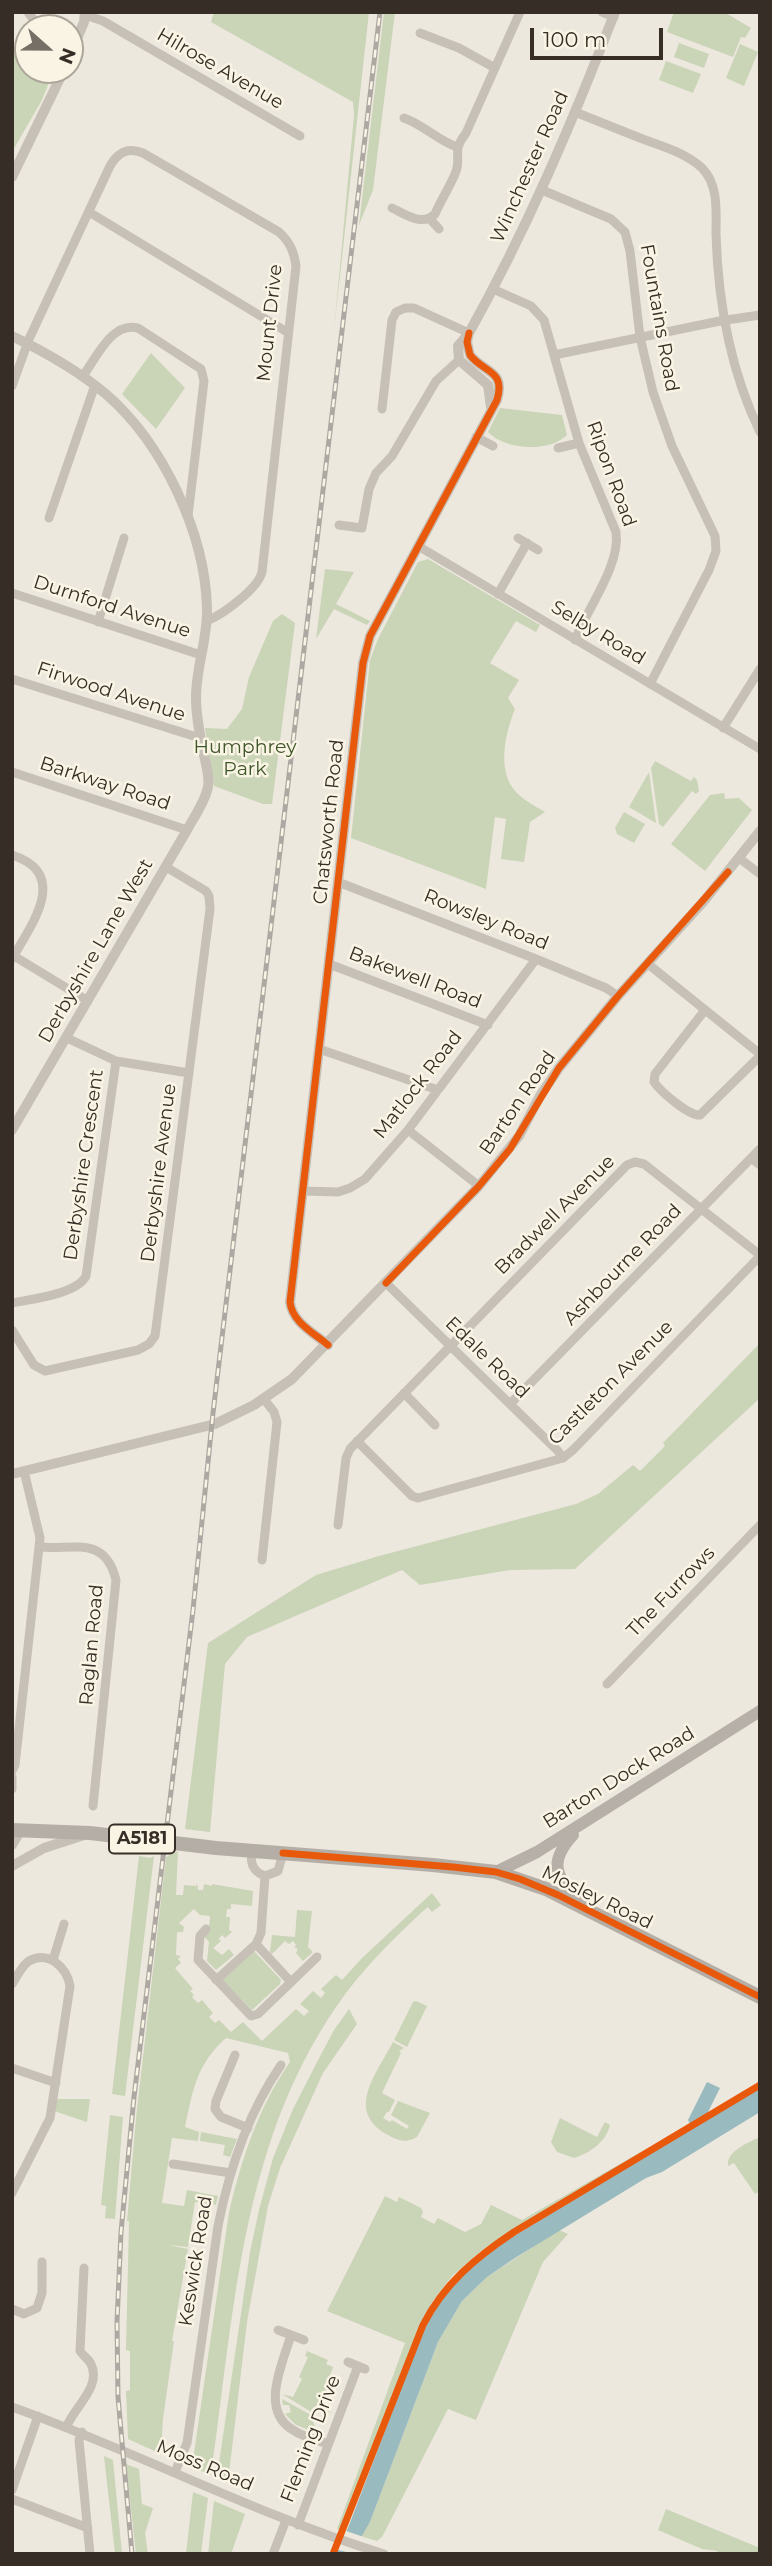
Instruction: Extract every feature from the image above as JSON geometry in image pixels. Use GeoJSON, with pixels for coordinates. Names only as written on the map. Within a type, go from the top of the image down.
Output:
{"type":"FeatureCollection","features":[{"type":"Feature","properties":{"kind":"main road","name":"Barton Dock Road"},"geometry":{"type":"LineString","coordinates":[[496,1872],[537,1852],[760,1711]]}},
{"type":"Feature","properties":{"kind":"main road"},"geometry":{"type":"LineString","coordinates":[[585,1821],[561,1848],[556,1862],[561,1880],[587,1909]]}},
{"type":"Feature","properties":{"kind":"main road","name":"A5181"},"geometry":{"type":"LineString","coordinates":[[17,1830],[90,1833],[284,1853]]}},
{"type":"Feature","properties":{"kind":"main road","name":"Mosley Road"},"geometry":{"type":"LineString","coordinates":[[284,1853],[496,1872],[547,1889],[760,1997]]}},
{"type":"Feature","properties":{"kind":"street"},"geometry":{"type":"LineString","coordinates":[[430,219],[455,174],[457,147],[466,133],[520,12]]}},
{"type":"Feature","properties":{"kind":"street"},"geometry":{"type":"LineString","coordinates":[[602,12],[615,15]]}},
{"type":"Feature","properties":{"kind":"street","name":"Hilrose Avenue"},"geometry":{"type":"LineString","coordinates":[[85,13],[300,136]]}},
{"type":"Feature","properties":{"kind":"street","name":"Winchester Road"},"geometry":{"type":"LineString","coordinates":[[469,333],[542,190],[615,15]]}},
{"type":"Feature","properties":{"kind":"street"},"geometry":{"type":"LineString","coordinates":[[420,33],[436,34],[495,68]]}},
{"type":"Feature","properties":{"kind":"street"},"geometry":{"type":"LineString","coordinates":[[12,177],[57,84]]}},
{"type":"Feature","properties":{"kind":"street"},"geometry":{"type":"LineString","coordinates":[[575,112],[672,150],[695,163],[709,177],[715,198],[717,268],[724,320],[743,392],[760,432]]}},
{"type":"Feature","properties":{"kind":"street"},"geometry":{"type":"LineString","coordinates":[[405,117],[442,142],[457,147]]}},
{"type":"Feature","properties":{"kind":"street","name":"Mount Drive"},"geometry":{"type":"LineString","coordinates":[[12,386],[28,343],[118,154],[130,149],[143,153],[279,232],[290,245],[296,266],[260,579],[254,588],[207,621]]}},
{"type":"Feature","properties":{"kind":"street","name":"Fountains Road"},"geometry":{"type":"LineString","coordinates":[[542,190],[611,219],[625,232],[630,251],[640,337],[660,415],[685,476],[712,525],[717,543],[709,570],[650,684]]}},
{"type":"Feature","properties":{"kind":"street"},"geometry":{"type":"LineString","coordinates":[[392,208],[405,219],[430,219]]}},
{"type":"Feature","properties":{"kind":"street"},"geometry":{"type":"LineString","coordinates":[[89,212],[287,332]]}},
{"type":"Feature","properties":{"kind":"street"},"geometry":{"type":"LineString","coordinates":[[430,219],[439,229]]}},
{"type":"Feature","properties":{"kind":"street","name":"Ripon Road"},"geometry":{"type":"LineString","coordinates":[[493,289],[531,306],[540,313],[579,443],[616,532],[617,542],[612,562],[575,640]]}},
{"type":"Feature","properties":{"kind":"street"},"geometry":{"type":"LineString","coordinates":[[382,409],[392,320],[396,312],[414,308],[469,333],[458,346],[459,360],[488,385],[491,392],[490,410]]}},
{"type":"Feature","properties":{"kind":"street"},"geometry":{"type":"LineString","coordinates":[[554,355],[724,320],[760,316]]}},
{"type":"Feature","properties":{"kind":"street"},"geometry":{"type":"LineString","coordinates":[[83,376],[116,331],[126,326],[138,328],[201,369],[204,381],[188,516]]}},
{"type":"Feature","properties":{"kind":"street","name":"Chatsworth Road"},"geometry":{"type":"LineString","coordinates":[[328,1345],[298,1320],[291,1309],[365,650],[497,400],[499,384],[492,371],[470,355],[467,342],[469,333]]}},
{"type":"Feature","properties":{"kind":"street"},"geometry":{"type":"LineString","coordinates":[[12,336],[83,376],[119,407],[148,442],[176,490],[188,516],[203,570],[207,621],[196,693],[200,738]]}},
{"type":"Feature","properties":{"kind":"street"},"geometry":{"type":"LineString","coordinates":[[339,525],[362,528],[369,489],[376,473],[392,456],[436,381],[459,360]]}},
{"type":"Feature","properties":{"kind":"street"},"geometry":{"type":"LineString","coordinates":[[49,518],[95,385]]}},
{"type":"Feature","properties":{"kind":"street"},"geometry":{"type":"LineString","coordinates":[[476,437],[494,446]]}},
{"type":"Feature","properties":{"kind":"street"},"geometry":{"type":"LineString","coordinates":[[558,448],[579,443]]}},
{"type":"Feature","properties":{"kind":"street"},"geometry":{"type":"LineString","coordinates":[[98,622],[124,538]]}},
{"type":"Feature","properties":{"kind":"street"},"geometry":{"type":"LineString","coordinates":[[498,594],[523,540],[538,550]]}},
{"type":"Feature","properties":{"kind":"street","name":"Selby Road"},"geometry":{"type":"LineString","coordinates":[[418,546],[760,749]]}},
{"type":"Feature","properties":{"kind":"street","name":"Durnford Avenue"},"geometry":{"type":"LineString","coordinates":[[12,593],[201,655]]}},
{"type":"Feature","properties":{"kind":"street"},"geometry":{"type":"LineString","coordinates":[[723,728],[760,669]]}},
{"type":"Feature","properties":{"kind":"street","name":"Firwood Avenue"},"geometry":{"type":"LineString","coordinates":[[12,679],[200,738]]}},
{"type":"Feature","properties":{"kind":"street","name":"Derbyshire Lane West"},"geometry":{"type":"LineString","coordinates":[[12,1130],[166,867],[208,788],[200,738]]}},
{"type":"Feature","properties":{"kind":"street","name":"Barkway Road"},"geometry":{"type":"LineString","coordinates":[[12,772],[187,830]]}},
{"type":"Feature","properties":{"kind":"street","name":"Barton Road"},"geometry":{"type":"LineString","coordinates":[[12,1474],[215,1424],[264,1399],[292,1378],[328,1345],[479,1186],[519,1136],[540,1096],[559,1068],[760,831]]}},
{"type":"Feature","properties":{"kind":"street"},"geometry":{"type":"LineString","coordinates":[[12,855],[26,860],[37,871],[44,894],[39,911],[13,958],[89,1001]]}},
{"type":"Feature","properties":{"kind":"street"},"geometry":{"type":"LineString","coordinates":[[739,858],[760,874]]}},
{"type":"Feature","properties":{"kind":"street","name":"Derbyshire Avenue"},"geometry":{"type":"LineString","coordinates":[[12,1330],[34,1365],[45,1371],[138,1350],[153,1340],[158,1322],[210,902],[209,896],[201,887],[166,867]]}},
{"type":"Feature","properties":{"kind":"street","name":"Rowsley Road"},"geometry":{"type":"LineString","coordinates":[[338,882],[536,958],[606,988],[618,996]]}},
{"type":"Feature","properties":{"kind":"street","name":"Matlock Road"},"geometry":{"type":"LineString","coordinates":[[303,1191],[325,1193],[350,1188],[365,1179],[408,1130],[536,958]]}},
{"type":"Feature","properties":{"kind":"street","name":"Bakewell Road"},"geometry":{"type":"LineString","coordinates":[[329,964],[488,1025]]}},
{"type":"Feature","properties":{"kind":"street"},"geometry":{"type":"LineString","coordinates":[[648,964],[705,1010],[760,1055],[700,1115],[691,1113],[654,1082],[655,1074],[705,1010]]}},
{"type":"Feature","properties":{"kind":"street"},"geometry":{"type":"LineString","coordinates":[[67,1038],[116,1061],[189,1073]]}},
{"type":"Feature","properties":{"kind":"street"},"geometry":{"type":"LineString","coordinates":[[319,1049],[438,1090]]}},
{"type":"Feature","properties":{"kind":"street","name":"Derbyshire Crescent"},"geometry":{"type":"LineString","coordinates":[[12,1303],[71,1289],[80,1285],[86,1276],[116,1061]]}},
{"type":"Feature","properties":{"kind":"street"},"geometry":{"type":"LineString","coordinates":[[408,1130],[479,1186]]}},
{"type":"Feature","properties":{"kind":"street","name":"Ashbourne Road"},"geometry":{"type":"LineString","coordinates":[[510,1405],[760,1149]]}},
{"type":"Feature","properties":{"kind":"street"},"geometry":{"type":"LineString","coordinates":[[751,1158],[760,1165]]}},
{"type":"Feature","properties":{"kind":"street","name":"Bradwell Avenue"},"geometry":{"type":"LineString","coordinates":[[357,1441],[629,1164],[644,1164],[760,1256]]}},
{"type":"Feature","properties":{"kind":"street","name":"Castleton Avenue"},"geometry":{"type":"LineString","coordinates":[[357,1441],[412,1496],[418,1498],[563,1458],[583,1441],[760,1256]]}},
{"type":"Feature","properties":{"kind":"street","name":"Edale Road"},"geometry":{"type":"LineString","coordinates":[[386,1283],[563,1458]]}},
{"type":"Feature","properties":{"kind":"street"},"geometry":{"type":"LineString","coordinates":[[404,1393],[435,1424]]}},
{"type":"Feature","properties":{"kind":"street"},"geometry":{"type":"LineString","coordinates":[[262,1560],[277,1422],[274,1412],[264,1399]]}},
{"type":"Feature","properties":{"kind":"street"},"geometry":{"type":"LineString","coordinates":[[338,1525],[346,1458],[357,1441]]}},
{"type":"Feature","properties":{"kind":"street"},"geometry":{"type":"LineString","coordinates":[[12,1771],[15,1765],[40,1547],[38,1524],[24,1471]]}},
{"type":"Feature","properties":{"kind":"street","name":"The Furrows"},"geometry":{"type":"LineString","coordinates":[[607,1684],[760,1525]]}},
{"type":"Feature","properties":{"kind":"street","name":"Raglan Road"},"geometry":{"type":"LineString","coordinates":[[40,1547],[75,1545],[91,1548],[105,1558],[116,1580],[93,1806]]}},
{"type":"Feature","properties":{"kind":"street"},"geometry":{"type":"LineString","coordinates":[[12,1777],[12,1789]]}},
{"type":"Feature","properties":{"kind":"street"},"geometry":{"type":"LineString","coordinates":[[12,1845],[17,1830]]}},
{"type":"Feature","properties":{"kind":"street"},"geometry":{"type":"LineString","coordinates":[[12,1866],[44,1848],[90,1833]]}},
{"type":"Feature","properties":{"kind":"street"},"geometry":{"type":"LineString","coordinates":[[251,1850],[254,1868],[265,1875],[278,1871],[284,1853]]}},
{"type":"Feature","properties":{"kind":"street"},"geometry":{"type":"LineString","coordinates":[[216,1980],[256,1944],[261,1933],[265,1875]]}},
{"type":"Feature","properties":{"kind":"street"},"geometry":{"type":"LineString","coordinates":[[53,1960],[64,1924]]}},
{"type":"Feature","properties":{"kind":"street"},"geometry":{"type":"LineString","coordinates":[[206,1929],[200,1936],[198,1958],[246,2012],[254,2016],[317,1957]]}},
{"type":"Feature","properties":{"kind":"street"},"geometry":{"type":"LineString","coordinates":[[256,1944],[291,1982]]}},
{"type":"Feature","properties":{"kind":"street"},"geometry":{"type":"LineString","coordinates":[[12,1984],[30,1960],[53,1960],[66,1971],[69,1986],[56,2083],[45,2131],[12,2193]]}},
{"type":"Feature","properties":{"kind":"street"},"geometry":{"type":"LineString","coordinates":[[235,2055],[215,2105],[216,2113],[248,2128]]}},
{"type":"Feature","properties":{"kind":"street","name":"Keswick Road"},"geometry":{"type":"LineString","coordinates":[[175,2472],[187,2443],[218,2226],[231,2173],[265,2091],[281,2065]]}},
{"type":"Feature","properties":{"kind":"street"},"geometry":{"type":"LineString","coordinates":[[12,2068],[56,2083]]}},
{"type":"Feature","properties":{"kind":"street"},"geometry":{"type":"LineString","coordinates":[[209,2084],[221,2088]]}},
{"type":"Feature","properties":{"kind":"street"},"geometry":{"type":"LineString","coordinates":[[173,2164],[185,2171],[231,2173]]}},
{"type":"Feature","properties":{"kind":"street"},"geometry":{"type":"LineString","coordinates":[[12,2309],[24,2314],[37,2308],[42,2292],[42,2262]]}},
{"type":"Feature","properties":{"kind":"street"},"geometry":{"type":"LineString","coordinates":[[67,2426],[86,2396],[93,2376],[92,2365],[80,2351],[87,2293],[84,2268]]}},
{"type":"Feature","properties":{"kind":"street"},"geometry":{"type":"LineString","coordinates":[[278,2330],[304,2340]]}},
{"type":"Feature","properties":{"kind":"street"},"geometry":{"type":"LineString","coordinates":[[291,2334],[275,2396],[278,2416],[293,2430],[328,2444]]}},
{"type":"Feature","properties":{"kind":"street","name":"Fleming Drive"},"geometry":{"type":"LineString","coordinates":[[298,2525],[357,2365]]}},
{"type":"Feature","properties":{"kind":"street","name":"Moss Road"},"geometry":{"type":"LineString","coordinates":[[12,2407],[82,2432],[298,2525],[379,2552]]}},
{"type":"Feature","properties":{"kind":"street"},"geometry":{"type":"LineString","coordinates":[[12,2490],[38,2416]]}},
{"type":"Feature","properties":{"kind":"street"},"geometry":{"type":"LineString","coordinates":[[82,2432],[79,2440],[90,2554]]}},
{"type":"Feature","properties":{"kind":"street"},"geometry":{"type":"LineString","coordinates":[[12,2500],[88,2528]]}},
{"type":"Feature","properties":{"kind":"street"},"geometry":{"type":"LineString","coordinates":[[273,2554],[286,2520]]}},
{"type":"Feature","properties":{"kind":"green space"},"geometry":{"type":"Polygon","coordinates":[[[214,12],[369,12],[334,330],[353,102],[211,22],[214,12]]]}},
{"type":"Feature","properties":{"kind":"green space"},"geometry":{"type":"Polygon","coordinates":[[[384,12],[395,12],[373,190],[359,225],[384,12]]]}},
{"type":"Feature","properties":{"kind":"green space"},"geometry":{"type":"Polygon","coordinates":[[[674,12],[724,12],[751,28],[745,38],[741,37],[733,57],[667,32],[674,12]]]}},
{"type":"Feature","properties":{"kind":"green space"},"geometry":{"type":"Polygon","coordinates":[[[679,43],[709,54],[704,68],[674,57],[679,43]]]}},
{"type":"Feature","properties":{"kind":"green space"},"geometry":{"type":"Polygon","coordinates":[[[740,44],[758,52],[744,86],[726,78],[740,44]]]}},
{"type":"Feature","properties":{"kind":"green space"},"geometry":{"type":"Polygon","coordinates":[[[12,50],[14,84],[48,84],[12,152],[12,50]]]}},
{"type":"Feature","properties":{"kind":"green space"},"geometry":{"type":"Polygon","coordinates":[[[666,61],[701,74],[693,93],[659,80],[666,61]]]}},
{"type":"Feature","properties":{"kind":"green space"},"geometry":{"type":"Polygon","coordinates":[[[151,353],[185,388],[156,429],[122,394],[151,353]]]}},
{"type":"Feature","properties":{"kind":"green space"},"geometry":{"type":"Polygon","coordinates":[[[500,408],[562,415],[567,435],[559,441],[539,447],[505,443],[488,432],[500,408]]]}},
{"type":"Feature","properties":{"kind":"green space"},"geometry":{"type":"Polygon","coordinates":[[[428,559],[540,625],[536,632],[516,621],[490,663],[519,680],[508,698],[515,709],[504,753],[506,775],[517,793],[545,812],[530,822],[524,862],[501,859],[506,819],[495,817],[486,889],[351,838],[370,660],[418,562],[428,559]]]}},
{"type":"Feature","properties":{"kind":"green space"},"geometry":{"type":"Polygon","coordinates":[[[325,569],[354,572],[336,604],[370,621],[367,625],[334,609],[316,639],[325,569]]]}},
{"type":"Feature","properties":{"kind":"green space","name":"Humphrey Park"},"geometry":{"type":"Polygon","coordinates":[[[282,614],[295,623],[272,804],[263,804],[214,786],[205,728],[227,729],[242,709],[249,677],[273,621],[282,614]]]}},
{"type":"Feature","properties":{"kind":"green space"},"geometry":{"type":"Polygon","coordinates":[[[655,761],[691,781],[694,777],[699,791],[696,794],[692,791],[663,827],[659,824],[651,768],[655,761]]]}},
{"type":"Feature","properties":{"kind":"green space"},"geometry":{"type":"Polygon","coordinates":[[[649,772],[656,823],[629,807],[649,772]]]}},
{"type":"Feature","properties":{"kind":"green space"},"geometry":{"type":"Polygon","coordinates":[[[724,793],[725,799],[739,798],[752,810],[705,871],[671,844],[710,795],[724,793]]]}},
{"type":"Feature","properties":{"kind":"green space"},"geometry":{"type":"Polygon","coordinates":[[[624,812],[645,824],[634,843],[617,834],[615,828],[624,812]]]}},
{"type":"Feature","properties":{"kind":"green space"},"geometry":{"type":"Polygon","coordinates":[[[760,1343],[760,1398],[575,1569],[510,1570],[420,1585],[402,1570],[247,1637],[225,1664],[210,1832],[185,1829],[208,1643],[316,1575],[576,1504],[598,1494],[633,1465],[640,1471],[665,1446],[663,1443],[760,1343]]]}},
{"type":"Feature","properties":{"kind":"green space"},"geometry":{"type":"Polygon","coordinates":[[[178,1851],[176,1895],[183,1895],[184,1885],[196,1886],[197,1883],[198,1890],[203,1890],[204,1884],[212,1884],[253,1891],[252,1906],[231,1904],[231,1909],[227,1909],[226,1917],[230,1917],[229,1930],[232,1932],[225,1938],[222,1935],[219,1939],[221,1941],[213,1948],[222,1955],[229,1949],[234,1955],[216,1970],[207,1961],[209,1942],[203,1935],[209,1929],[210,1916],[200,1915],[194,1909],[179,1923],[184,1927],[183,1932],[177,1932],[176,1955],[181,1956],[178,1959],[181,1963],[175,1968],[193,1989],[190,1991],[194,1995],[192,1997],[198,2003],[202,2000],[213,2013],[209,2017],[215,2023],[219,2020],[231,2032],[243,2022],[262,2041],[296,2009],[304,2016],[309,2011],[300,2004],[313,1991],[321,1998],[325,1993],[321,1989],[336,1975],[342,1980],[432,1893],[441,1905],[432,1912],[428,1907],[422,1912],[354,1982],[311,2048],[284,2105],[263,2164],[248,2225],[227,2349],[211,2475],[192,2467],[229,2212],[252,2134],[269,2097],[290,2062],[288,2053],[226,2038],[208,2058],[194,2090],[185,2127],[199,2132],[198,2141],[172,2138],[162,2203],[184,2206],[187,2190],[218,2196],[216,2205],[195,2202],[188,2247],[168,2245],[188,2249],[172,2341],[161,2454],[128,2439],[126,2391],[130,2390],[130,2351],[126,2350],[127,2221],[166,1857],[178,1851]]]}},
{"type":"Feature","properties":{"kind":"green space"},"geometry":{"type":"Polygon","coordinates":[[[139,1856],[154,1856],[125,2096],[112,2094],[139,1856]]]}},
{"type":"Feature","properties":{"kind":"green space"},"geometry":{"type":"Polygon","coordinates":[[[297,1910],[312,1911],[308,1947],[313,1952],[303,1961],[296,1953],[298,1949],[294,1947],[296,1945],[293,1941],[289,1944],[285,1941],[272,1954],[270,1952],[272,1935],[295,1937],[297,1910]]]}},
{"type":"Feature","properties":{"kind":"green space"},"geometry":{"type":"Polygon","coordinates":[[[254,1951],[281,1980],[252,2010],[223,1979],[254,1951]]]}},
{"type":"Feature","properties":{"kind":"green space"},"geometry":{"type":"Polygon","coordinates":[[[413,2002],[427,2006],[407,2047],[394,2040],[413,2002]]]}},
{"type":"Feature","properties":{"kind":"green space"},"geometry":{"type":"Polygon","coordinates":[[[349,2009],[357,2024],[323,2073],[280,2168],[268,2206],[247,2322],[228,2482],[217,2477],[250,2252],[259,2210],[273,2158],[293,2109],[334,2030],[349,2009]]]}},
{"type":"Feature","properties":{"kind":"green space"},"geometry":{"type":"Polygon","coordinates":[[[393,2042],[404,2048],[399,2051],[401,2053],[382,2093],[395,2100],[383,2118],[407,2129],[409,2126],[391,2115],[398,2101],[430,2113],[417,2137],[405,2141],[386,2134],[374,2124],[366,2103],[373,2078],[393,2042]]]}},
{"type":"Feature","properties":{"kind":"green space"},"geometry":{"type":"Polygon","coordinates":[[[57,2099],[90,2099],[87,2122],[54,2111],[57,2099]]]}},
{"type":"Feature","properties":{"kind":"green space"},"geometry":{"type":"Polygon","coordinates":[[[110,2115],[123,2117],[115,2219],[105,2218],[106,2206],[101,2205],[110,2115]]]}},
{"type":"Feature","properties":{"kind":"green space"},"geometry":{"type":"Polygon","coordinates":[[[560,2118],[597,2137],[605,2122],[610,2125],[605,2137],[596,2146],[574,2158],[557,2152],[551,2142],[560,2118]]]}},
{"type":"Feature","properties":{"kind":"green space"},"geometry":{"type":"Polygon","coordinates":[[[201,2132],[237,2139],[230,2157],[223,2155],[225,2145],[200,2141],[201,2132]]]}},
{"type":"Feature","properties":{"kind":"green space"},"geometry":{"type":"Polygon","coordinates":[[[760,2137],[760,2191],[755,2194],[734,2163],[728,2166],[728,2161],[739,2148],[760,2137]]]}},
{"type":"Feature","properties":{"kind":"green space"},"geometry":{"type":"Polygon","coordinates":[[[651,2146],[482,2250],[452,2276],[433,2301],[421,2324],[342,2530],[337,2529],[405,2343],[327,2311],[385,2196],[397,2202],[399,2197],[421,2208],[421,2217],[434,2224],[438,2218],[465,2232],[481,2224],[491,2205],[522,2220],[651,2146]]]}},
{"type":"Feature","properties":{"kind":"green space"},"geometry":{"type":"Polygon","coordinates":[[[559,2230],[568,2234],[543,2262],[476,2420],[448,2409],[382,2537],[377,2541],[360,2536],[370,2522],[438,2342],[462,2301],[487,2277],[559,2230]]]}},
{"type":"Feature","properties":{"kind":"green space"},"geometry":{"type":"Polygon","coordinates":[[[307,2351],[328,2360],[326,2364],[333,2367],[328,2381],[330,2382],[319,2406],[332,2413],[313,2413],[282,2394],[293,2397],[302,2379],[299,2377],[308,2357],[305,2356],[307,2351]]]}},
{"type":"Feature","properties":{"kind":"green space"},"geometry":{"type":"Polygon","coordinates":[[[282,2399],[311,2415],[317,2433],[296,2425],[285,2414],[291,2412],[289,2405],[283,2405],[282,2399]]]}},
{"type":"Feature","properties":{"kind":"green space"},"geometry":{"type":"Polygon","coordinates":[[[104,2456],[113,2460],[122,2554],[115,2554],[104,2456]]]}},
{"type":"Feature","properties":{"kind":"green space"},"geometry":{"type":"Polygon","coordinates":[[[126,2464],[139,2469],[142,2504],[153,2508],[145,2533],[148,2554],[136,2554],[126,2464]]]}},
{"type":"Feature","properties":{"kind":"green space"},"geometry":{"type":"Polygon","coordinates":[[[193,2492],[208,2498],[201,2554],[186,2554],[193,2492]]]}},
{"type":"Feature","properties":{"kind":"green space"},"geometry":{"type":"Polygon","coordinates":[[[214,2501],[245,2514],[231,2554],[208,2554],[214,2501]]]}},
{"type":"Feature","properties":{"kind":"green space"},"geometry":{"type":"Polygon","coordinates":[[[666,2509],[760,2548],[760,2554],[717,2554],[717,2551],[702,2549],[658,2530],[666,2509]]]}},
{"type":"Feature","properties":{"kind":"water"},"geometry":{"type":"Polygon","coordinates":[[[707,2082],[720,2088],[707,2114],[709,2117],[760,2087],[760,2112],[515,2258],[487,2277],[462,2301],[438,2342],[370,2522],[351,2554],[335,2554],[348,2528],[421,2336],[447,2291],[461,2276],[504,2242],[692,2128],[688,2120],[707,2082]]]}},
{"type":"Feature","properties":{"kind":"pier"},"geometry":{"type":"Polygon","coordinates":[[[343,2530],[364,2537],[355,2554],[334,2549],[343,2530]]]}},
{"type":"Feature","properties":{"kind":"railway"},"geometry":{"type":"LineString","coordinates":[[132,2554],[118,2397],[117,2322],[121,2232],[134,2097],[380,12]]}},
{"type":"Feature","properties":{"kind":"cycle path"},"geometry":{"type":"LineString","coordinates":[[328,1345],[299,1321],[290,1302],[363,663],[370,636],[497,400],[499,383],[492,373],[470,355],[467,342],[469,333]]}},
{"type":"Feature","properties":{"kind":"cycle path"},"geometry":{"type":"LineString","coordinates":[[386,1283],[479,1186],[510,1149],[559,1068],[618,996],[728,872]]}},
{"type":"Feature","properties":{"kind":"cycle path"},"geometry":{"type":"LineString","coordinates":[[283,1853],[453,1867],[496,1872],[520,1879],[558,1895],[760,1997]]}},
{"type":"Feature","properties":{"kind":"cycle path"},"geometry":{"type":"LineString","coordinates":[[333,2554],[423,2325],[451,2284],[486,2252],[514,2232],[760,2085]]}}]}
